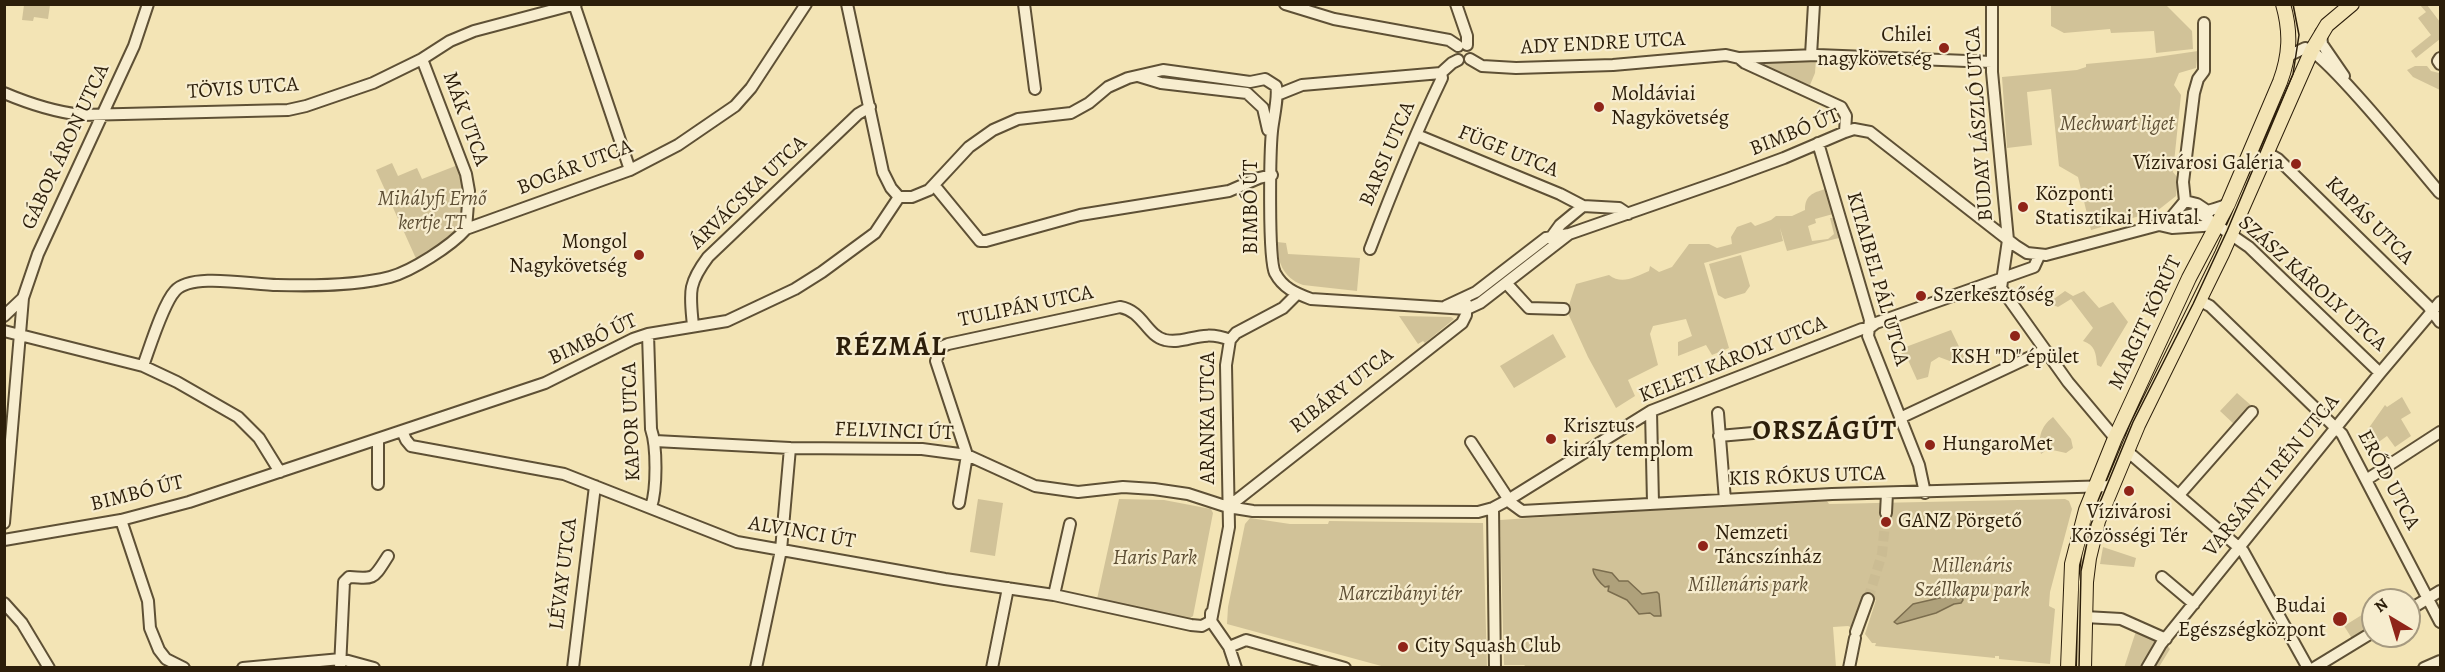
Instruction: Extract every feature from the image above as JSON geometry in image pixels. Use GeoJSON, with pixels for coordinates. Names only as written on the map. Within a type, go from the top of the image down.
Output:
{"type":"FeatureCollection","features":[{"type":"Feature","properties":{"kind":"main road","name":"MARGIT KÖRÚT"},"geometry":{"type":"LineString","coordinates":[[2068,668],[2072,564],[2080,528],[2115,438],[2189,278],[2228,204],[2280,82],[2288,56],[2289,29],[2283,4]]}},
{"type":"Feature","properties":{"kind":"main road","name":"MARGIT KÖRÚT"},"geometry":{"type":"LineString","coordinates":[[2084,668],[2089,558],[2098,521],[2126,450],[2232,234],[2266,152],[2321,32],[2352,4]]}},
{"type":"Feature","properties":{"kind":"street","name":"GÁBOR ÁRON UTCA"},"geometry":{"type":"LineString","coordinates":[[4,523],[23,298],[38,254],[134,46],[148,4]]}},
{"type":"Feature","properties":{"kind":"street","name":"BOGÁR UTCA"},"geometry":{"type":"LineString","coordinates":[[143,366],[168,303],[174,291],[182,285],[196,281],[277,285],[328,284],[391,276],[455,242],[466,229],[630,170],[678,145],[735,106],[751,88],[806,4]]}},
{"type":"Feature","properties":{"kind":"street"},"geometry":{"type":"LineString","coordinates":[[847,4],[883,171],[891,188],[899,197],[912,197],[923,193],[934,185],[969,147],[993,129],[1018,119],[1071,113],[1089,103],[1108,87],[1137,76],[1163,70],[1256,82],[1269,80],[1276,93]]}},
{"type":"Feature","properties":{"kind":"street"},"geometry":{"type":"LineString","coordinates":[[1024,4],[1035,89]]}},
{"type":"Feature","properties":{"kind":"street"},"geometry":{"type":"LineString","coordinates":[[1285,4],[1323,16],[1449,40],[1463,45],[1473,51],[1470,59],[1463,62],[1458,60],[1454,53],[1463,45],[1467,36],[1456,4]]}},
{"type":"Feature","properties":{"kind":"street"},"geometry":{"type":"LineString","coordinates":[[1811,55],[1814,4]]}},
{"type":"Feature","properties":{"kind":"street","name":"BUDAY LÁSZLÓ UTCA"},"geometry":{"type":"LineString","coordinates":[[1992,4],[1992,62],[2008,240]]}},
{"type":"Feature","properties":{"kind":"street","name":"TÖVIS UTCA"},"geometry":{"type":"LineString","coordinates":[[4,93],[58,112],[101,115],[288,110],[373,83],[422,59],[450,41],[474,31],[575,5]]}},
{"type":"Feature","properties":{"kind":"street"},"geometry":{"type":"LineString","coordinates":[[575,5],[630,170]]}},
{"type":"Feature","properties":{"kind":"street"},"geometry":{"type":"LineString","coordinates":[[2170,219],[2185,201],[2183,182],[2194,93],[2198,79],[2204,71],[2204,23]]}},
{"type":"Feature","properties":{"kind":"street"},"geometry":{"type":"LineString","coordinates":[[2321,32],[2322,44],[2338,65],[2351,89]]}},
{"type":"Feature","properties":{"kind":"street"},"geometry":{"type":"LineString","coordinates":[[2288,56],[2303,48],[2312,50],[2351,89],[2440,193]]}},
{"type":"Feature","properties":{"kind":"street","name":"ADY ENDRE UTCA"},"geometry":{"type":"LineString","coordinates":[[1470,59],[1482,66],[1515,68],[1613,65],[1726,55],[1739,58],[1811,55],[1992,62]]}},
{"type":"Feature","properties":{"kind":"street","name":"ADY ENDRE UTCA"},"geometry":{"type":"LineString","coordinates":[[1739,58],[1745,63],[1841,107],[1846,116],[1855,117],[1864,130]]}},
{"type":"Feature","properties":{"kind":"street","name":"MÁK UTCA"},"geometry":{"type":"LineString","coordinates":[[422,59],[466,174],[469,190],[466,229]]}},
{"type":"Feature","properties":{"kind":"street"},"geometry":{"type":"LineString","coordinates":[[1137,76],[1161,83],[1247,93],[1265,105],[1276,93],[1299,86],[1441,74],[1458,60]]}},
{"type":"Feature","properties":{"kind":"street","name":"BARSI UTCA"},"geometry":{"type":"LineString","coordinates":[[1370,249],[1403,162],[1442,78],[1441,74]]}},
{"type":"Feature","properties":{"kind":"street"},"geometry":{"type":"LineString","coordinates":[[1256,82],[1252,89],[1256,101]]}},
{"type":"Feature","properties":{"kind":"street","name":"BIMBÓ ÚT"},"geometry":{"type":"LineString","coordinates":[[1276,93],[1271,143],[1271,265],[1282,283],[1297,294],[1311,299],[1443,307],[1480,303],[1569,234]]}},
{"type":"Feature","properties":{"kind":"street","name":"BIMBÓ ÚT"},"geometry":{"type":"LineString","coordinates":[[1256,101],[1265,113],[1271,143]]}},
{"type":"Feature","properties":{"kind":"street","name":"ÁRVÁCSKA UTCA"},"geometry":{"type":"LineString","coordinates":[[693,326],[690,291],[695,274],[708,257],[858,114],[870,107]]}},
{"type":"Feature","properties":{"kind":"street"},"geometry":{"type":"LineString","coordinates":[[1845,132],[1846,116]]}},
{"type":"Feature","properties":{"kind":"street","name":"BIMBÓ ÚT"},"geometry":{"type":"LineString","coordinates":[[1466,304],[1540,242],[1552,236],[1569,234],[1767,165],[1854,129],[1864,130],[2008,240]]}},
{"type":"Feature","properties":{"kind":"street","name":"FÜGE UTCA"},"geometry":{"type":"LineString","coordinates":[[1417,135],[1583,206],[1619,208],[1628,214]]}},
{"type":"Feature","properties":{"kind":"street","name":"KITAIBEL PÁL UTCA"},"geometry":{"type":"LineString","coordinates":[[1818,143],[1870,320],[1868,336],[1919,465],[1925,493]]}},
{"type":"Feature","properties":{"kind":"street","name":"KAPÁS UTCA"},"geometry":{"type":"LineString","coordinates":[[2266,152],[2278,159],[2430,309],[2440,322]]}},
{"type":"Feature","properties":{"kind":"street"},"geometry":{"type":"LineString","coordinates":[[934,185],[980,241],[986,242],[1080,215],[1229,191],[1272,175]]}},
{"type":"Feature","properties":{"kind":"street","name":"BIMBÓ ÚT"},"geometry":{"type":"LineString","coordinates":[[4,540],[121,520],[189,502],[546,383],[633,339],[648,334],[727,321],[795,289],[822,272],[875,233],[899,197]]}},
{"type":"Feature","properties":{"kind":"street","name":"SZÁSZ KÁROLY UTCA"},"geometry":{"type":"LineString","coordinates":[[2185,201],[2197,204],[2217,225],[2249,247],[2380,373]]}},
{"type":"Feature","properties":{"kind":"street","name":"KELETI KÁROLY UTCA"},"geometry":{"type":"LineString","coordinates":[[1493,508],[1651,411],[1862,329],[1868,329],[1876,323],[2034,267],[2038,256],[2078,248],[2159,225],[2170,219],[2205,213],[2228,204]]}},
{"type":"Feature","properties":{"kind":"street"},"geometry":{"type":"LineString","coordinates":[[1552,236],[1560,225],[1583,206]]}},
{"type":"Feature","properties":{"kind":"street","name":"KELETI KÁROLY UTCA"},"geometry":{"type":"LineString","coordinates":[[2159,225],[2172,228],[2200,224],[2217,225],[2231,221],[2240,215]]}},
{"type":"Feature","properties":{"kind":"street"},"geometry":{"type":"LineString","coordinates":[[2038,256],[2022,250],[2008,240],[2001,278],[2004,293],[2076,393],[2115,438]]}},
{"type":"Feature","properties":{"kind":"street"},"geometry":{"type":"LineString","coordinates":[[1507,284],[1528,308],[1564,309]]}},
{"type":"Feature","properties":{"kind":"street","name":"ARANKA UTCA"},"geometry":{"type":"LineString","coordinates":[[1228,507],[1230,486],[1227,468],[1226,365],[1230,340],[1242,328],[1282,308],[1297,294]]}},
{"type":"Feature","properties":{"kind":"street"},"geometry":{"type":"LineString","coordinates":[[7,308],[23,298]]}},
{"type":"Feature","properties":{"kind":"street","name":"ERŐD UTCA"},"geometry":{"type":"LineString","coordinates":[[2200,301],[2210,306],[2342,434],[2440,622]]}},
{"type":"Feature","properties":{"kind":"street","name":"VARSÁNYI IRÉN UTCA"},"geometry":{"type":"LineString","coordinates":[[2146,668],[2166,639],[2335,426],[2430,309],[2440,302]]}},
{"type":"Feature","properties":{"kind":"street","name":"RIBÁRY UTCA"},"geometry":{"type":"LineString","coordinates":[[1228,507],[1461,322],[1466,304]]}},
{"type":"Feature","properties":{"kind":"street","name":"TULIPÁN UTCA"},"geometry":{"type":"LineString","coordinates":[[959,502],[967,455],[936,361],[941,347],[1120,307],[1136,313],[1157,337],[1163,340],[1170,341],[1208,334],[1230,340]]}},
{"type":"Feature","properties":{"kind":"street"},"geometry":{"type":"LineString","coordinates":[[4,331],[143,366],[238,417],[264,444],[280,472]]}},
{"type":"Feature","properties":{"kind":"street","name":"KAPOR UTCA"},"geometry":{"type":"LineString","coordinates":[[648,334],[651,429],[655,441],[655,497],[651,507]]}},
{"type":"Feature","properties":{"kind":"street"},"geometry":{"type":"LineString","coordinates":[[1900,418],[2045,350]]}},
{"type":"Feature","properties":{"kind":"street"},"geometry":{"type":"LineString","coordinates":[[1651,411],[1653,503]]}},
{"type":"Feature","properties":{"kind":"street"},"geometry":{"type":"LineString","coordinates":[[2179,495],[2252,412]]}},
{"type":"Feature","properties":{"kind":"street"},"geometry":{"type":"LineString","coordinates":[[1718,413],[1725,500]]}},
{"type":"Feature","properties":{"kind":"street","name":"ALVINCI ÚT"},"geometry":{"type":"LineString","coordinates":[[402,431],[411,446],[564,474],[737,542],[945,579],[1054,595],[1191,625],[1202,626],[1212,621]]}},
{"type":"Feature","properties":{"kind":"street"},"geometry":{"type":"LineString","coordinates":[[2366,480],[2440,432]]}},
{"type":"Feature","properties":{"kind":"street"},"geometry":{"type":"LineString","coordinates":[[1719,436],[1753,433]]}},
{"type":"Feature","properties":{"kind":"street"},"geometry":{"type":"LineString","coordinates":[[378,440],[378,484]]}},
{"type":"Feature","properties":{"kind":"street","name":"FELVINCI ÚT"},"geometry":{"type":"LineString","coordinates":[[655,441],[790,448],[922,449],[967,455],[1035,486],[1077,492],[1123,487],[1154,489],[1188,494],[1228,507]]}},
{"type":"Feature","properties":{"kind":"street"},"geometry":{"type":"LineString","coordinates":[[1471,442],[1508,500]]}},
{"type":"Feature","properties":{"kind":"street"},"geometry":{"type":"LineString","coordinates":[[756,668],[781,550],[790,448]]}},
{"type":"Feature","properties":{"kind":"street"},"geometry":{"type":"LineString","coordinates":[[2126,450],[2240,548],[2308,668]]}},
{"type":"Feature","properties":{"kind":"street","name":"LÉVAY UTCA"},"geometry":{"type":"LineString","coordinates":[[573,668],[595,486]]}},
{"type":"Feature","properties":{"kind":"street","name":"KIS RÓKUS UTCA"},"geometry":{"type":"LineString","coordinates":[[1508,500],[1522,511],[1887,493],[2112,486]]}},
{"type":"Feature","properties":{"kind":"street"},"geometry":{"type":"LineString","coordinates":[[1886,513],[1887,493]]}},
{"type":"Feature","properties":{"kind":"street"},"geometry":{"type":"LineString","coordinates":[[1236,668],[1229,646],[1212,621],[1229,527],[1228,507],[1253,511],[1328,512],[1478,512],[1493,508],[1495,668]]}},
{"type":"Feature","properties":{"kind":"street"},"geometry":{"type":"LineString","coordinates":[[121,520],[148,601],[150,628],[159,650],[166,659],[184,668]]}},
{"type":"Feature","properties":{"kind":"street"},"geometry":{"type":"LineString","coordinates":[[1054,595],[1070,524]]}},
{"type":"Feature","properties":{"kind":"street"},"geometry":{"type":"LineString","coordinates":[[340,663],[344,582],[349,577],[370,578],[375,576],[388,556]]}},
{"type":"Feature","properties":{"kind":"street"},"geometry":{"type":"LineString","coordinates":[[2162,577],[2194,604]]}},
{"type":"Feature","properties":{"kind":"street"},"geometry":{"type":"LineString","coordinates":[[992,668],[1008,588]]}},
{"type":"Feature","properties":{"kind":"street"},"geometry":{"type":"LineString","coordinates":[[2421,603],[2440,591]]}},
{"type":"Feature","properties":{"kind":"street"},"geometry":{"type":"LineString","coordinates":[[1849,668],[1855,635],[1868,599]]}},
{"type":"Feature","properties":{"kind":"street"},"geometry":{"type":"LineString","coordinates":[[4,603],[22,622],[49,668]]}},
{"type":"Feature","properties":{"kind":"street"},"geometry":{"type":"LineString","coordinates":[[2085,616],[2121,619],[2166,639]]}},
{"type":"Feature","properties":{"kind":"street"},"geometry":{"type":"LineString","coordinates":[[2314,668],[2361,639]]}},
{"type":"Feature","properties":{"kind":"street"},"geometry":{"type":"LineString","coordinates":[[1229,646],[1246,640],[1344,668]]}},
{"type":"Feature","properties":{"kind":"street"},"geometry":{"type":"LineString","coordinates":[[2424,668],[2440,661]]}},
{"type":"Feature","properties":{"kind":"street"},"geometry":{"type":"LineString","coordinates":[[243,668],[340,663],[374,668]]}},
{"type":"Feature","properties":{"kind":"green space"},"geometry":{"type":"Polygon","coordinates":[[[24,5],[50,5],[48,19],[34,17],[33,21],[22,20],[24,5]]]}},
{"type":"Feature","properties":{"kind":"green space"},"geometry":{"type":"Polygon","coordinates":[[[2051,5],[2166,5],[2192,31],[2193,49],[2156,53],[2154,31],[2111,33],[2110,29],[2064,33],[2051,26],[2051,5]]]}},
{"type":"Feature","properties":{"kind":"green space"},"geometry":{"type":"Polygon","coordinates":[[[2420,5],[2427,5],[2440,22],[2440,39],[2416,58],[2411,51],[2431,35],[2418,18],[2426,12],[2420,5]]]}},
{"type":"Feature","properties":{"kind":"green space","name":"Mechwart liget"},"geometry":{"type":"Polygon","coordinates":[[[2198,51],[2196,68],[2179,73],[2174,85],[2181,95],[2173,172],[2178,178],[2176,196],[2157,211],[2091,230],[2078,177],[2059,166],[2051,89],[2027,92],[2032,145],[2007,148],[2002,77],[2077,70],[2086,67],[2086,64],[2198,51]]]}},
{"type":"Feature","properties":{"kind":"green space"},"geometry":{"type":"Polygon","coordinates":[[[1816,59],[1815,73],[1810,85],[1757,65],[1758,61],[1816,59]]]}},
{"type":"Feature","properties":{"kind":"green space"},"geometry":{"type":"Polygon","coordinates":[[[2415,66],[2427,66],[2431,71],[2439,73],[2440,90],[2413,77],[2407,70],[2415,66]]]}},
{"type":"Feature","properties":{"kind":"green space","name":"Mihályfi Ernő kertje TT"},"geometry":{"type":"Polygon","coordinates":[[[392,163],[398,176],[417,168],[422,179],[463,163],[466,229],[418,263],[376,170],[392,163]]]}},
{"type":"Feature","properties":{"kind":"green space"},"geometry":{"type":"Polygon","coordinates":[[[1825,189],[1833,214],[1815,219],[1816,223],[1808,226],[1812,241],[1828,239],[1834,234],[1830,218],[1834,218],[1839,238],[1787,251],[1780,228],[1783,241],[1704,263],[1729,348],[1712,355],[1706,345],[1678,356],[1678,342],[1692,336],[1686,319],[1653,326],[1650,334],[1658,365],[1628,380],[1635,396],[1616,408],[1588,357],[1567,311],[1576,284],[1609,275],[1624,280],[1629,279],[1649,271],[1650,266],[1659,272],[1672,267],[1689,244],[1709,244],[1717,248],[1732,244],[1731,237],[1737,227],[1751,222],[1755,226],[1776,216],[1792,216],[1805,210],[1806,201],[1810,195],[1825,189]]]}},
{"type":"Feature","properties":{"kind":"green space"},"geometry":{"type":"Polygon","coordinates":[[[1277,242],[1286,243],[1288,254],[1360,258],[1357,291],[1303,285],[1296,282],[1282,268],[1277,242]]]}},
{"type":"Feature","properties":{"kind":"green space"},"geometry":{"type":"Polygon","coordinates":[[[1741,255],[1750,286],[1745,293],[1725,299],[1718,295],[1709,264],[1741,255]]]}},
{"type":"Feature","properties":{"kind":"green space"},"geometry":{"type":"Polygon","coordinates":[[[2065,291],[2073,296],[2084,291],[2099,308],[2113,302],[2128,322],[2101,367],[2097,365],[2092,347],[2083,341],[2093,328],[2071,299],[2058,307],[2051,301],[2065,291]]]}},
{"type":"Feature","properties":{"kind":"green space"},"geometry":{"type":"Polygon","coordinates":[[[1399,316],[1451,317],[1454,319],[1425,343],[1423,341],[1418,344],[1399,316]]]}},
{"type":"Feature","properties":{"kind":"green space"},"geometry":{"type":"Polygon","coordinates":[[[1951,330],[1965,359],[1955,363],[1939,357],[1931,362],[1928,377],[1917,380],[1908,360],[1903,358],[1901,352],[1903,348],[1951,330]]]}},
{"type":"Feature","properties":{"kind":"green space"},"geometry":{"type":"Polygon","coordinates":[[[1553,334],[1566,357],[1514,388],[1500,366],[1553,334]]]}},
{"type":"Feature","properties":{"kind":"green space"},"geometry":{"type":"Polygon","coordinates":[[[2237,393],[2253,407],[2236,426],[2220,411],[2237,393]]]}},
{"type":"Feature","properties":{"kind":"green space"},"geometry":{"type":"Polygon","coordinates":[[[2402,397],[2411,413],[2401,419],[2411,436],[2395,447],[2387,436],[2376,444],[2382,453],[2374,459],[2361,439],[2385,405],[2387,407],[2402,397]]]}},
{"type":"Feature","properties":{"kind":"green space"},"geometry":{"type":"Polygon","coordinates":[[[2053,417],[2071,439],[2073,448],[2066,453],[2048,449],[2041,454],[2041,433],[2053,417]]]}},
{"type":"Feature","properties":{"kind":"green space"},"geometry":{"type":"Polygon","coordinates":[[[978,499],[1003,503],[995,556],[970,552],[978,499]]]}},
{"type":"Feature","properties":{"kind":"green space","name":"Haris Park"},"geometry":{"type":"Polygon","coordinates":[[[1119,499],[1164,500],[1211,509],[1213,513],[1193,616],[1189,619],[1097,599],[1119,499]]]}},
{"type":"Feature","properties":{"kind":"green space","name":"Millenáris park"},"geometry":{"type":"Polygon","coordinates":[[[2065,499],[2069,501],[2072,509],[2050,592],[2049,606],[2055,609],[2050,664],[1999,659],[1999,656],[1995,658],[1875,646],[1876,643],[1872,643],[1865,634],[1876,600],[1864,595],[1853,628],[1833,627],[1836,667],[1528,668],[1524,665],[1504,665],[1500,520],[1780,501],[1827,501],[1829,504],[2065,499]]]}},
{"type":"Feature","properties":{"kind":"green space","name":"Marczibányi tér"},"geometry":{"type":"Polygon","coordinates":[[[1250,518],[1290,524],[1328,524],[1329,521],[1483,523],[1487,667],[1385,667],[1227,624],[1228,607],[1245,524],[1250,518]]]}},
{"type":"Feature","properties":{"kind":"green space"},"geometry":{"type":"Polygon","coordinates":[[[2103,547],[2136,558],[2134,567],[2100,564],[2103,547]]]}},
{"type":"Feature","properties":{"kind":"green space"},"geometry":{"type":"Polygon","coordinates":[[[2361,615],[2361,636],[2353,640],[2344,626],[2361,615]]]}},
{"type":"Feature","properties":{"kind":"green space"},"geometry":{"type":"Polygon","coordinates":[[[2137,628],[2161,639],[2170,649],[2159,667],[2124,668],[2137,628]]]}},
{"type":"Feature","properties":{"kind":"shaded area"},"geometry":{"type":"Polygon","coordinates":[[[1593,569],[1612,573],[1619,581],[1628,581],[1642,594],[1657,592],[1661,616],[1654,616],[1650,613],[1639,614],[1627,600],[1608,591],[1609,586],[1605,587],[1601,583],[1593,569]]]}},
{"type":"Feature","properties":{"kind":"shaded area"},"geometry":{"type":"Polygon","coordinates":[[[1961,593],[1963,600],[1961,603],[1936,613],[1897,624],[1894,622],[1913,604],[1961,593]]]}},
{"type":"Feature","properties":{"kind":"tunnel"},"geometry":{"type":"LineString","coordinates":[[1868,599],[1882,554],[1886,513]]}},
{"type":"Feature","properties":{"kind":"tram line"},"geometry":{"type":"LineString","coordinates":[[2079,668],[2081,571],[2091,524],[2133,422],[2227,231],[2293,74],[2299,35],[2293,4]]}},
{"type":"Feature","properties":{"kind":"place","name":"Chilei nagykövetség"},"geometry":{"type":"Point","coordinates":[1944,48]}},
{"type":"Feature","properties":{"kind":"place","name":"Moldáviai Nagykövetség"},"geometry":{"type":"Point","coordinates":[1599,107]}},
{"type":"Feature","properties":{"kind":"place","name":"Vízivárosi Galéria"},"geometry":{"type":"Point","coordinates":[2296,164]}},
{"type":"Feature","properties":{"kind":"place","name":"Központi Statisztikai Hivatal"},"geometry":{"type":"Point","coordinates":[2023,207]}},
{"type":"Feature","properties":{"kind":"place","name":"Mongol Nagykövetség"},"geometry":{"type":"Point","coordinates":[639,255]}},
{"type":"Feature","properties":{"kind":"place","name":"Szerkesztőség"},"geometry":{"type":"Point","coordinates":[1921,296]}},
{"type":"Feature","properties":{"kind":"place","name":"KSH \"D\" épület"},"geometry":{"type":"Point","coordinates":[2015,336]}},
{"type":"Feature","properties":{"kind":"place","name":"Krisztus király templom"},"geometry":{"type":"Point","coordinates":[1551,439]}},
{"type":"Feature","properties":{"kind":"place","name":"HungaroMet"},"geometry":{"type":"Point","coordinates":[1930,445]}},
{"type":"Feature","properties":{"kind":"place","name":"Vízivárosi Közösségi Tér"},"geometry":{"type":"Point","coordinates":[2129,491]}},
{"type":"Feature","properties":{"kind":"place","name":"GANZ Pörgető"},"geometry":{"type":"Point","coordinates":[1886,522]}},
{"type":"Feature","properties":{"kind":"place","name":"Nemzeti Táncszínház"},"geometry":{"type":"Point","coordinates":[1703,546]}},
{"type":"Feature","properties":{"kind":"place","name":"Budai Egészségközpont"},"geometry":{"type":"Point","coordinates":[2340,619]}},
{"type":"Feature","properties":{"kind":"place","name":"City Squash Club"},"geometry":{"type":"Point","coordinates":[1403,647]}},
{"type":"Feature","properties":{"kind":"district","name":"RÉZMÁL"},"geometry":{"type":"Point","coordinates":[891,348]}},
{"type":"Feature","properties":{"kind":"district","name":"ORSZÁGÚT"},"geometry":{"type":"Point","coordinates":[1825,432]}},
{"type":"Feature","properties":{"kind":"park label","name":"Millenáris Széllkapu park"},"geometry":{"type":"Point","coordinates":[1972,579]}}]}
